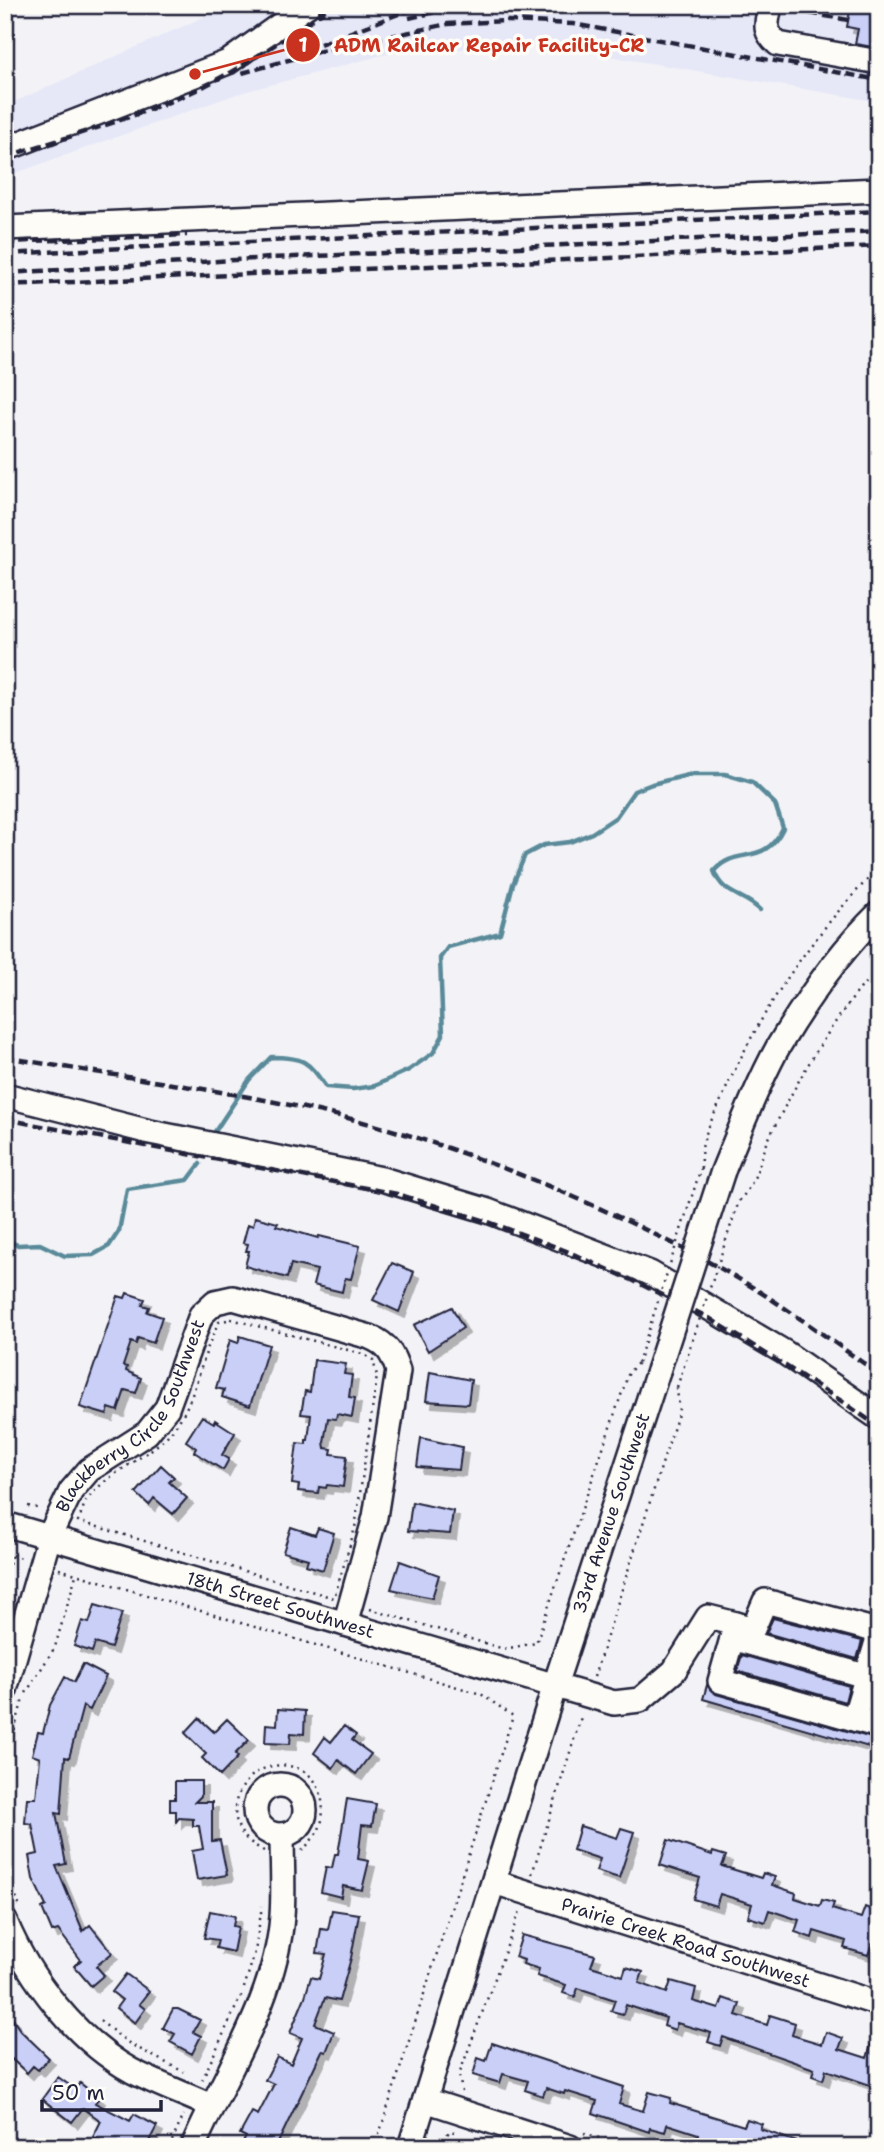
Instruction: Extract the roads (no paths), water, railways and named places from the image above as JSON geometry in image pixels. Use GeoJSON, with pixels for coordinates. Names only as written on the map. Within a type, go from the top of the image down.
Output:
{"type":"FeatureCollection","features":[{"type":"Feature","properties":{"kind":"street"},"geometry":{"type":"LineString","coordinates":[[5,149],[228,62],[308,5]]}},
{"type":"Feature","properties":{"kind":"street"},"geometry":{"type":"LineString","coordinates":[[771,5],[766,27],[768,35],[778,44],[879,62]]}},
{"type":"Feature","properties":{"kind":"street"},"geometry":{"type":"LineString","coordinates":[[5,228],[879,190]]}},
{"type":"Feature","properties":{"kind":"street","name":"33rd Avenue Southwest"},"geometry":{"type":"LineString","coordinates":[[410,2147],[555,1685],[648,1367],[712,1170],[755,1095],[778,1047],[831,969],[879,912]]}},
{"type":"Feature","properties":{"kind":"street"},"geometry":{"type":"LineString","coordinates":[[5,1095],[150,1132],[382,1179],[488,1211],[650,1273],[783,1352],[879,1418]]}},
{"type":"Feature","properties":{"kind":"street","name":"Blackberry Circle Southwest"},"geometry":{"type":"LineString","coordinates":[[5,1690],[49,1537],[71,1491],[89,1470],[147,1433],[167,1408],[201,1315],[215,1302],[233,1298],[370,1337],[383,1342],[393,1356],[398,1371],[375,1517],[345,1624]]}},
{"type":"Feature","properties":{"kind":"street","name":"18th Street Southwest"},"geometry":{"type":"LineString","coordinates":[[5,1524],[614,1703],[640,1700],[674,1671],[708,1617],[734,1631]]}},
{"type":"Feature","properties":{"kind":"street"},"geometry":{"type":"LineString","coordinates":[[734,1631],[753,1629],[765,1601],[870,1629],[879,1635],[873,1678],[854,1719]]}},
{"type":"Feature","properties":{"kind":"street"},"geometry":{"type":"LineString","coordinates":[[734,1631],[873,1678]]}},
{"type":"Feature","properties":{"kind":"street"},"geometry":{"type":"LineString","coordinates":[[734,1631],[720,1681],[879,1726]]}},
{"type":"Feature","properties":{"kind":"street"},"geometry":{"type":"LineString","coordinates":[[192,2147],[257,2012],[273,1964],[282,1917],[282,1835]]}},
{"type":"Feature","properties":{"kind":"street","name":"Prairie Creek Road Southwest"},"geometry":{"type":"LineString","coordinates":[[494,1882],[879,2004]]}},
{"type":"Feature","properties":{"kind":"street"},"geometry":{"type":"LineString","coordinates":[[14,1920],[16,1949],[52,2003],[95,2044],[131,2070],[211,2106]]}},
{"type":"Feature","properties":{"kind":"street"},"geometry":{"type":"LineString","coordinates":[[425,2100],[572,2138]]}},
{"type":"Feature","properties":{"kind":"waterway"},"geometry":{"type":"LineString","coordinates":[[212,1136],[249,1080],[271,1057],[304,1062],[326,1087],[353,1089],[374,1086],[409,1070],[433,1053],[443,1035],[440,958],[448,947],[500,933],[513,884],[525,855],[544,845],[570,842],[592,833],[616,817],[634,791],[692,774],[725,774],[752,782],[775,804],[783,828],[767,848],[731,859],[714,871],[728,890],[760,910]]}},
{"type":"Feature","properties":{"kind":"waterway"},"geometry":{"type":"LineString","coordinates":[[5,1240],[18,1245],[40,1244],[65,1256],[93,1255],[109,1246],[119,1231],[127,1189],[188,1180],[200,1164]]}},
{"type":"Feature","properties":{"kind":"railway"},"geometry":{"type":"LineString","coordinates":[[5,157],[123,119],[192,92],[246,63],[332,5]]}},
{"type":"Feature","properties":{"kind":"railway"},"geometry":{"type":"LineString","coordinates":[[320,44],[422,5]]}},
{"type":"Feature","properties":{"kind":"railway"},"geometry":{"type":"LineString","coordinates":[[409,18],[467,5]]}},
{"type":"Feature","properties":{"kind":"railway"},"geometry":{"type":"LineString","coordinates":[[765,5],[848,20]]}},
{"type":"Feature","properties":{"kind":"railway"},"geometry":{"type":"LineString","coordinates":[[242,73],[321,51],[448,24],[508,21],[573,24],[879,80]]}},
{"type":"Feature","properties":{"kind":"railway"},"geometry":{"type":"LineString","coordinates":[[5,254],[879,211]]}},
{"type":"Feature","properties":{"kind":"railway"},"geometry":{"type":"LineString","coordinates":[[5,273],[271,258],[879,231]]}},
{"type":"Feature","properties":{"kind":"railway"},"geometry":{"type":"LineString","coordinates":[[5,242],[187,235]]}},
{"type":"Feature","properties":{"kind":"railway"},"geometry":{"type":"LineString","coordinates":[[5,285],[879,246]]}},
{"type":"Feature","properties":{"kind":"railway"},"geometry":{"type":"LineString","coordinates":[[5,1057],[306,1108],[405,1134],[485,1161],[602,1210],[716,1266],[779,1304],[879,1374]]}},
{"type":"Feature","properties":{"kind":"railway"},"geometry":{"type":"LineString","coordinates":[[5,1119],[397,1194],[486,1221],[564,1250],[709,1318],[879,1427]]}},
{"type":"Feature","properties":{"kind":"place","name":"ADM Railcar Repair Facility-CR"},"geometry":{"type":"Point","coordinates":[195,74]}}]}
